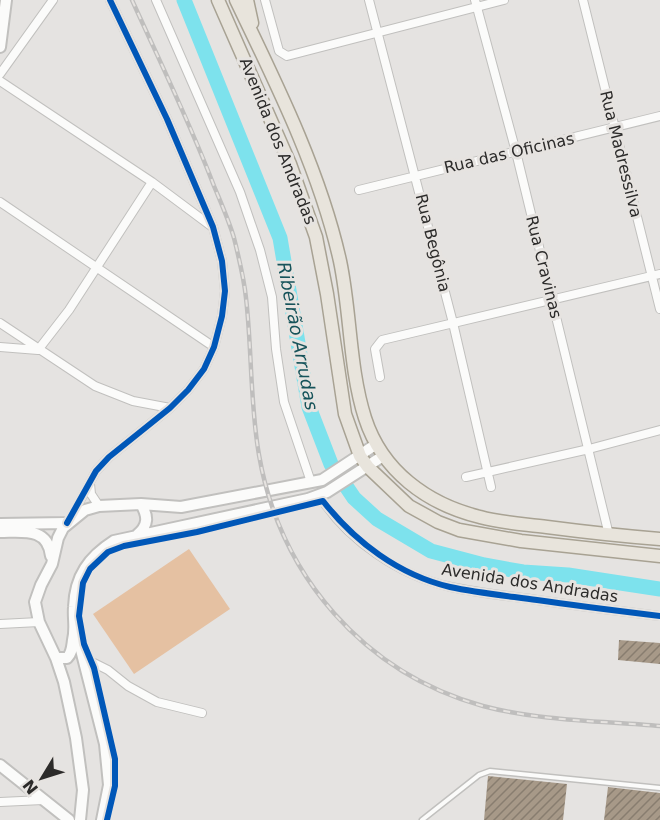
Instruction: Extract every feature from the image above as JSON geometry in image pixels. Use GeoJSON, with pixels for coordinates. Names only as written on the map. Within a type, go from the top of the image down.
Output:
{"type":"FeatureCollection","features":[{"type":"Feature","properties":{"kind":"main road"},"geometry":{"type":"LineString","coordinates":[[0,47],[6,0]]}},
{"type":"Feature","properties":{"kind":"main road","name":"Avenida dos Andradas"},"geometry":{"type":"LineString","coordinates":[[218,0],[290,164],[316,237],[345,414],[356,459],[364,470],[409,506],[438,522],[459,530],[522,541],[660,556]]}},
{"type":"Feature","properties":{"kind":"main road","name":"Avenida dos Andradas"},"geometry":{"type":"LineString","coordinates":[[236,0],[308,161],[333,235],[345,285],[360,401],[375,445],[383,456],[395,470],[421,492],[461,512],[500,521],[660,539]]}},
{"type":"Feature","properties":{"kind":"main road"},"geometry":{"type":"LineString","coordinates":[[247,0],[256,42]]}},
{"type":"Feature","properties":{"kind":"main road"},"geometry":{"type":"LineString","coordinates":[[80,820],[83,790],[80,754],[64,682],[56,658],[39,622],[35,602],[52,564],[58,538],[67,523],[85,510],[99,506],[141,504],[169,507],[192,506],[322,480],[375,445]]}},
{"type":"Feature","properties":{"kind":"main road"},"geometry":{"type":"LineString","coordinates":[[102,820],[110,785],[105,744],[76,628],[74,609],[75,590],[87,564],[114,541],[323,494],[383,456]]}},
{"type":"Feature","properties":{"kind":"main road"},"geometry":{"type":"LineString","coordinates":[[137,535],[143,530],[147,520],[141,504]]}},
{"type":"Feature","properties":{"kind":"main road"},"geometry":{"type":"LineString","coordinates":[[0,524],[67,523]]}},
{"type":"Feature","properties":{"kind":"main road"},"geometry":{"type":"LineString","coordinates":[[0,532],[25,531],[46,538],[50,546],[52,564]]}},
{"type":"Feature","properties":{"kind":"main road"},"geometry":{"type":"LineString","coordinates":[[56,658],[67,658],[71,655],[76,628]]}},
{"type":"Feature","properties":{"kind":"main road"},"geometry":{"type":"LineString","coordinates":[[0,765],[69,820]]}},
{"type":"Feature","properties":{"kind":"street"},"geometry":{"type":"LineString","coordinates":[[0,74],[53,0]]}},
{"type":"Feature","properties":{"kind":"street"},"geometry":{"type":"LineString","coordinates":[[67,523],[96,471],[109,457],[170,408],[204,369],[214,347],[222,316],[225,291],[222,261],[213,227],[167,119],[110,0]]}},
{"type":"Feature","properties":{"kind":"street"},"geometry":{"type":"LineString","coordinates":[[156,0],[240,192],[260,250],[272,297],[276,350],[284,402],[311,482]]}},
{"type":"Feature","properties":{"kind":"street"},"geometry":{"type":"LineString","coordinates":[[265,0],[279,51],[287,56],[476,4],[504,0]]}},
{"type":"Feature","properties":{"kind":"street","name":"Rua Begônia"},"geometry":{"type":"LineString","coordinates":[[369,0],[416,175],[491,487]]}},
{"type":"Feature","properties":{"kind":"street","name":"Rua Madressilva"},"geometry":{"type":"LineString","coordinates":[[583,0],[615,128],[656,275],[660,309]]}},
{"type":"Feature","properties":{"kind":"street","name":"Rua Cravinas"},"geometry":{"type":"LineString","coordinates":[[476,4],[516,152],[590,449],[609,535]]}},
{"type":"Feature","properties":{"kind":"street"},"geometry":{"type":"LineString","coordinates":[[0,81],[152,182],[213,227]]}},
{"type":"Feature","properties":{"kind":"street","name":"Rua das Oficinas"},"geometry":{"type":"LineString","coordinates":[[359,190],[660,116]]}},
{"type":"Feature","properties":{"kind":"street"},"geometry":{"type":"LineString","coordinates":[[38,350],[69,310],[152,182]]}},
{"type":"Feature","properties":{"kind":"street"},"geometry":{"type":"LineString","coordinates":[[0,202],[214,347]]}},
{"type":"Feature","properties":{"kind":"street"},"geometry":{"type":"LineString","coordinates":[[380,377],[375,354],[376,346],[382,340],[656,275]]}},
{"type":"Feature","properties":{"kind":"street"},"geometry":{"type":"LineString","coordinates":[[0,324],[95,386],[112,394],[170,408]]}},
{"type":"Feature","properties":{"kind":"street"},"geometry":{"type":"LineString","coordinates":[[0,347],[38,350]]}},
{"type":"Feature","properties":{"kind":"street"},"geometry":{"type":"LineString","coordinates":[[466,477],[590,449],[660,430]]}},
{"type":"Feature","properties":{"kind":"street"},"geometry":{"type":"LineString","coordinates":[[90,483],[91,494],[99,506]]}},
{"type":"Feature","properties":{"kind":"street","name":"Avenida dos Andradas"},"geometry":{"type":"LineString","coordinates":[[323,494],[345,528],[367,546],[386,560],[430,580],[451,587],[660,616]]}},
{"type":"Feature","properties":{"kind":"street"},"geometry":{"type":"LineString","coordinates":[[0,624],[39,622]]}},
{"type":"Feature","properties":{"kind":"street"},"geometry":{"type":"LineString","coordinates":[[84,658],[157,702],[202,713]]}},
{"type":"Feature","properties":{"kind":"street"},"geometry":{"type":"LineString","coordinates":[[90,680],[91,671],[100,666]]}},
{"type":"Feature","properties":{"kind":"street"},"geometry":{"type":"LineString","coordinates":[[0,802],[43,800]]}},
{"type":"Feature","properties":{"kind":"lane"},"geometry":{"type":"LineString","coordinates":[[422,820],[479,775],[490,771],[660,788]]}},
{"type":"Feature","properties":{"kind":"shaded area"},"geometry":{"type":"Polygon","coordinates":[[[189,549],[230,609],[134,674],[93,614],[189,549]]]}},
{"type":"Feature","properties":{"kind":"building"},"geometry":{"type":"Polygon","coordinates":[[[619,640],[660,643],[660,664],[618,660],[619,640]]]}},
{"type":"Feature","properties":{"kind":"building"},"geometry":{"type":"Polygon","coordinates":[[[488,776],[567,784],[563,820],[484,820],[488,776]]]}},
{"type":"Feature","properties":{"kind":"building"},"geometry":{"type":"Polygon","coordinates":[[[608,787],[660,793],[660,820],[604,820],[608,787]]]}},
{"type":"Feature","properties":{"kind":"waterway","name":"Ribeirão Arrudas"},"geometry":{"type":"LineString","coordinates":[[184,0],[280,238],[309,407],[331,464],[354,498],[377,519],[431,551],[484,565],[523,572],[568,575],[660,589]]}},
{"type":"Feature","properties":{"kind":"railway"},"geometry":{"type":"LineString","coordinates":[[132,0],[195,139],[234,238],[246,298],[259,455],[270,499],[286,541],[308,579],[334,613],[365,644],[401,670],[440,691],[483,706],[526,715],[660,726]]}},
{"type":"Feature","properties":{"kind":"cycle path"},"geometry":{"type":"LineString","coordinates":[[67,523],[96,471],[109,457],[170,408],[204,369],[214,347],[222,316],[225,291],[222,261],[213,227],[167,119],[110,0]]}},
{"type":"Feature","properties":{"kind":"cycle path"},"geometry":{"type":"LineString","coordinates":[[107,820],[115,786],[115,759],[94,668],[84,644],[79,616],[83,583],[90,569],[108,552],[124,546],[197,532],[323,501],[349,530],[379,555],[431,582],[482,593],[660,616]]}}]}
